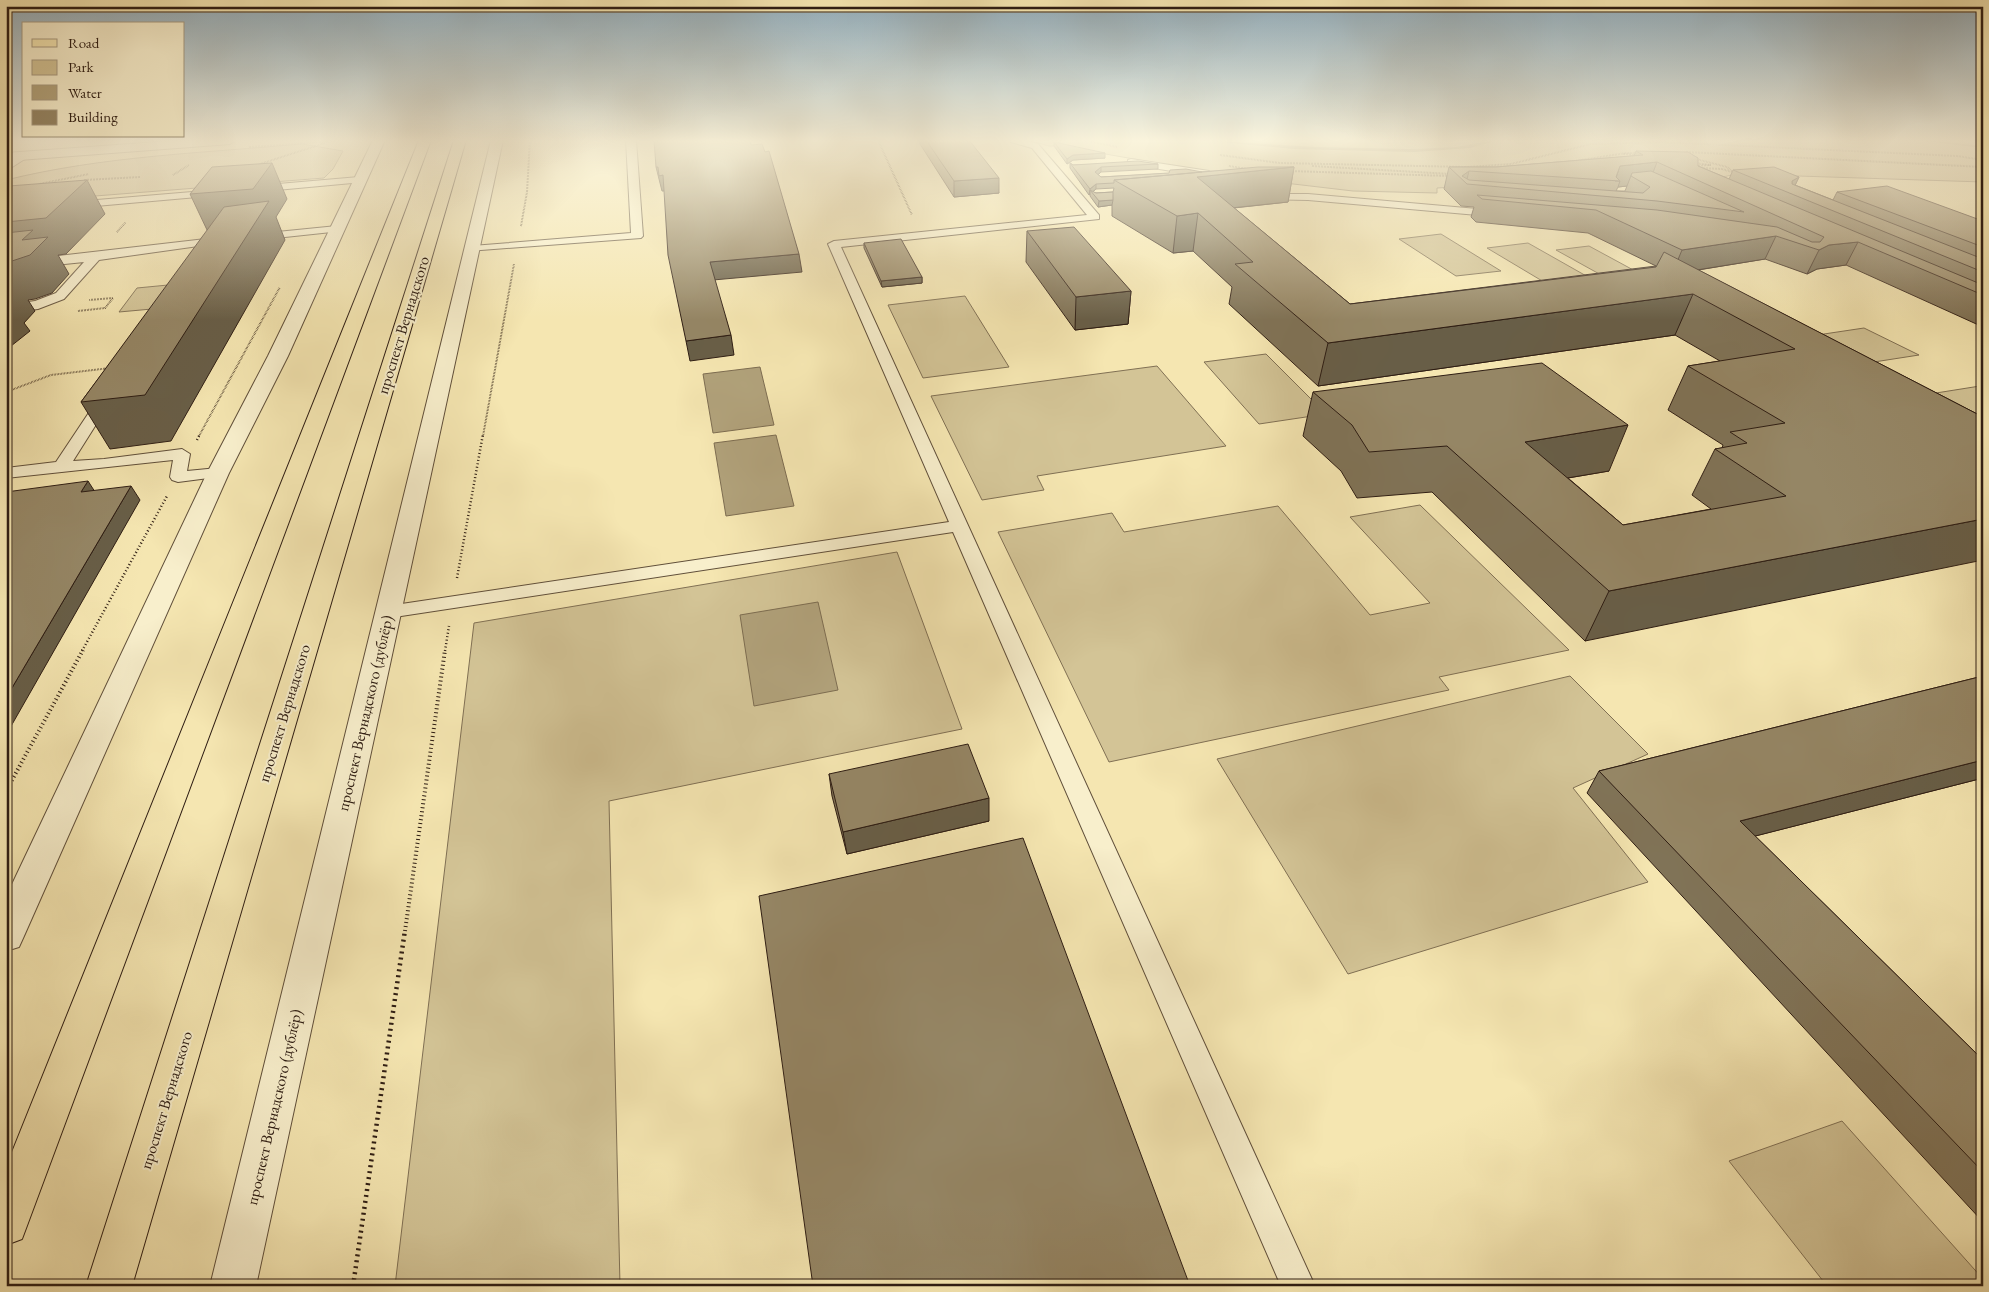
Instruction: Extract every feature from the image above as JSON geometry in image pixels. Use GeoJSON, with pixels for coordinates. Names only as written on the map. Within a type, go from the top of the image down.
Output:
{"type":"FeatureCollection","features":[{"type":"Feature","properties":{"kind":"main road"},"geometry":{"type":"LineString","coordinates":[[6,1223],[402,200]]}},
{"type":"Feature","properties":{"kind":"main road","name":"проспект Вернадского"},"geometry":{"type":"LineString","coordinates":[[109,1286],[442,200]]}},
{"type":"Feature","properties":{"kind":"street"},"geometry":{"type":"LineString","coordinates":[[6,936],[218,473],[278,356],[349,200]]}},
{"type":"Feature","properties":{"kind":"street","name":"проспект Вернадского (дублёр)"},"geometry":{"type":"LineString","coordinates":[[233,1286],[483,200]]}},
{"type":"Feature","properties":{"kind":"lane"},"geometry":{"type":"LineString","coordinates":[[63,205],[121,200]]}},
{"type":"Feature","properties":{"kind":"lane"},"geometry":{"type":"LineString","coordinates":[[472,249],[637,236],[635,200]]}},
{"type":"Feature","properties":{"kind":"lane"},"geometry":{"type":"LineString","coordinates":[[1085,200],[1096,212],[1095,217],[834,244],[1298,1286]]}},
{"type":"Feature","properties":{"kind":"lane"},"geometry":{"type":"LineString","coordinates":[[1345,200],[1512,215]]}},
{"type":"Feature","properties":{"kind":"lane"},"geometry":{"type":"LineString","coordinates":[[6,266],[96,257],[216,241],[337,229]]}},
{"type":"Feature","properties":{"kind":"lane"},"geometry":{"type":"LineString","coordinates":[[201,260],[216,241]]}},
{"type":"Feature","properties":{"kind":"lane"},"geometry":{"type":"LineString","coordinates":[[6,309],[38,305],[60,296],[96,257]]}},
{"type":"Feature","properties":{"kind":"lane"},"geometry":{"type":"LineString","coordinates":[[61,466],[128,365]]}},
{"type":"Feature","properties":{"kind":"lane"},"geometry":{"type":"LineString","coordinates":[[6,473],[61,466],[104,464],[182,454],[178,477],[218,473]]}},
{"type":"Feature","properties":{"kind":"lane"},"geometry":{"type":"LineString","coordinates":[[388,612],[959,526]]}},
{"type":"Feature","properties":{"kind":"path"},"geometry":{"type":"LineString","coordinates":[[353,1286],[452,603],[526,200]]}},
{"type":"Feature","properties":{"kind":"path"},"geometry":{"type":"LineString","coordinates":[[905,200],[913,219],[925,234]]}},
{"type":"Feature","properties":{"kind":"path"},"geometry":{"type":"LineString","coordinates":[[89,300],[113,298],[105,308],[93,309]]}},
{"type":"Feature","properties":{"kind":"path"},"geometry":{"type":"LineString","coordinates":[[6,392],[51,375],[128,365]]}},
{"type":"Feature","properties":{"kind":"green space"},"geometry":{"type":"Polygon","coordinates":[[[6,200],[40,200],[6,203],[6,200]]]}},
{"type":"Feature","properties":{"kind":"green space"},"geometry":{"type":"Polygon","coordinates":[[[1441,234],[1501,271],[1456,276],[1399,239],[1441,234]]]}},
{"type":"Feature","properties":{"kind":"green space"},"geometry":{"type":"Polygon","coordinates":[[[1528,243],[1597,282],[1554,288],[1487,248],[1528,243]]]}},
{"type":"Feature","properties":{"kind":"green space"},"geometry":{"type":"Polygon","coordinates":[[[1589,246],[1637,272],[1603,276],[1556,250],[1589,246]]]}},
{"type":"Feature","properties":{"kind":"green space"},"geometry":{"type":"Polygon","coordinates":[[[168,285],[152,309],[119,312],[137,288],[168,285]]]}},
{"type":"Feature","properties":{"kind":"green space"},"geometry":{"type":"Polygon","coordinates":[[[965,296],[1009,367],[923,378],[888,305],[965,296]]]}},
{"type":"Feature","properties":{"kind":"green space"},"geometry":{"type":"Polygon","coordinates":[[[1864,328],[1919,355],[1816,371],[1764,343],[1864,328]]]}},
{"type":"Feature","properties":{"kind":"green space"},"geometry":{"type":"Polygon","coordinates":[[[1266,354],[1326,414],[1259,424],[1204,362],[1266,354]]]}},
{"type":"Feature","properties":{"kind":"green space"},"geometry":{"type":"Polygon","coordinates":[[[1157,366],[1226,446],[1037,476],[1044,490],[982,500],[931,396],[1157,366]]]}},
{"type":"Feature","properties":{"kind":"green space"},"geometry":{"type":"Polygon","coordinates":[[[1983,387],[1983,428],[1873,403],[1983,387]]]}},
{"type":"Feature","properties":{"kind":"green space"},"geometry":{"type":"Polygon","coordinates":[[[1420,505],[1569,650],[1439,677],[1449,690],[1109,762],[998,532],[1112,513],[1124,532],[1278,506],[1370,615],[1430,603],[1350,517],[1420,505]]]}},
{"type":"Feature","properties":{"kind":"green space"},"geometry":{"type":"Polygon","coordinates":[[[897,552],[962,729],[609,801],[620,1286],[395,1286],[474,623],[897,552]]]}},
{"type":"Feature","properties":{"kind":"green space"},"geometry":{"type":"Polygon","coordinates":[[[1570,676],[1648,754],[1573,788],[1648,882],[1348,974],[1217,759],[1570,676]]]}},
{"type":"Feature","properties":{"kind":"green space"},"geometry":{"type":"Polygon","coordinates":[[[1842,1121],[1983,1279],[1983,1286],[1827,1286],[1729,1161],[1842,1121]]]}},
{"type":"Feature","properties":{"kind":"water"},"geometry":{"type":"Polygon","coordinates":[[[760,367],[774,425],[713,433],[703,374],[760,367]]]}},
{"type":"Feature","properties":{"kind":"water"},"geometry":{"type":"Polygon","coordinates":[[[776,435],[794,506],[726,516],[714,443],[776,435]]]}},
{"type":"Feature","properties":{"kind":"water"},"geometry":{"type":"Polygon","coordinates":[[[818,602],[838,690],[754,706],[740,615],[818,602]]]}},
{"type":"Feature","properties":{"kind":"building"},"geometry":{"type":"Polygon","coordinates":[[[6,200],[65,200],[46,218],[6,222],[6,200]]]}},
{"type":"Feature","properties":{"kind":"building"},"geometry":{"type":"Polygon","coordinates":[[[665,200],[783,200],[799,254],[710,262],[731,335],[686,341],[668,255],[665,200]]]}},
{"type":"Feature","properties":{"kind":"building"},"geometry":{"type":"Polygon","coordinates":[[[1150,200],[1225,200],[1350,304],[1656,267],[1664,252],[1983,417],[1983,519],[1609,591],[1447,446],[1369,452],[1352,425],[1313,392],[1542,363],[1628,425],[1525,442],[1623,525],[1786,496],[1715,449],[1747,443],[1730,432],[1785,423],[1688,366],[1795,349],[1693,294],[1328,343],[1235,264],[1253,262],[1198,213],[1177,216],[1150,200]]]}},
{"type":"Feature","properties":{"kind":"building"},"geometry":{"type":"Polygon","coordinates":[[[1495,200],[1541,200],[1657,210],[1777,227],[1812,242],[1820,242],[1824,237],[1742,200],[1780,200],[1983,285],[1983,295],[1858,242],[1829,245],[1819,250],[1776,236],[1682,250],[1596,210],[1495,200]]]}},
{"type":"Feature","properties":{"kind":"building"},"geometry":{"type":"Polygon","coordinates":[[[1649,200],[1717,200],[1744,212],[1649,200]]]}},
{"type":"Feature","properties":{"kind":"building"},"geometry":{"type":"Polygon","coordinates":[[[1807,200],[1833,200],[1983,259],[1983,272],[1807,200]]]}},
{"type":"Feature","properties":{"kind":"building"},"geometry":{"type":"Polygon","coordinates":[[[1859,200],[1926,200],[1983,221],[1983,247],[1859,200]]]}},
{"type":"Feature","properties":{"kind":"building"},"geometry":{"type":"Polygon","coordinates":[[[269,201],[145,395],[81,402],[224,207],[269,201]]]}},
{"type":"Feature","properties":{"kind":"building"},"geometry":{"type":"Polygon","coordinates":[[[1074,227],[1131,291],[1076,297],[1027,231],[1074,227]]]}},
{"type":"Feature","properties":{"kind":"building"},"geometry":{"type":"Polygon","coordinates":[[[33,230],[22,240],[48,237],[30,255],[6,262],[6,233],[33,230]]]}},
{"type":"Feature","properties":{"kind":"building"},"geometry":{"type":"Polygon","coordinates":[[[901,239],[922,277],[881,281],[864,243],[901,239]]]}},
{"type":"Feature","properties":{"kind":"building"},"geometry":{"type":"Polygon","coordinates":[[[88,481],[81,492],[131,486],[6,698],[6,492],[88,481]]]}},
{"type":"Feature","properties":{"kind":"building"},"geometry":{"type":"Polygon","coordinates":[[[1983,676],[1983,760],[1740,821],[1983,1060],[1983,1172],[1599,771],[1983,676]]]}},
{"type":"Feature","properties":{"kind":"building"},"geometry":{"type":"Polygon","coordinates":[[[968,744],[989,798],[843,832],[829,774],[968,744]]]}},
{"type":"Feature","properties":{"kind":"building"},"geometry":{"type":"Polygon","coordinates":[[[1023,838],[1190,1286],[813,1286],[759,896],[1023,838]]]}}]}
